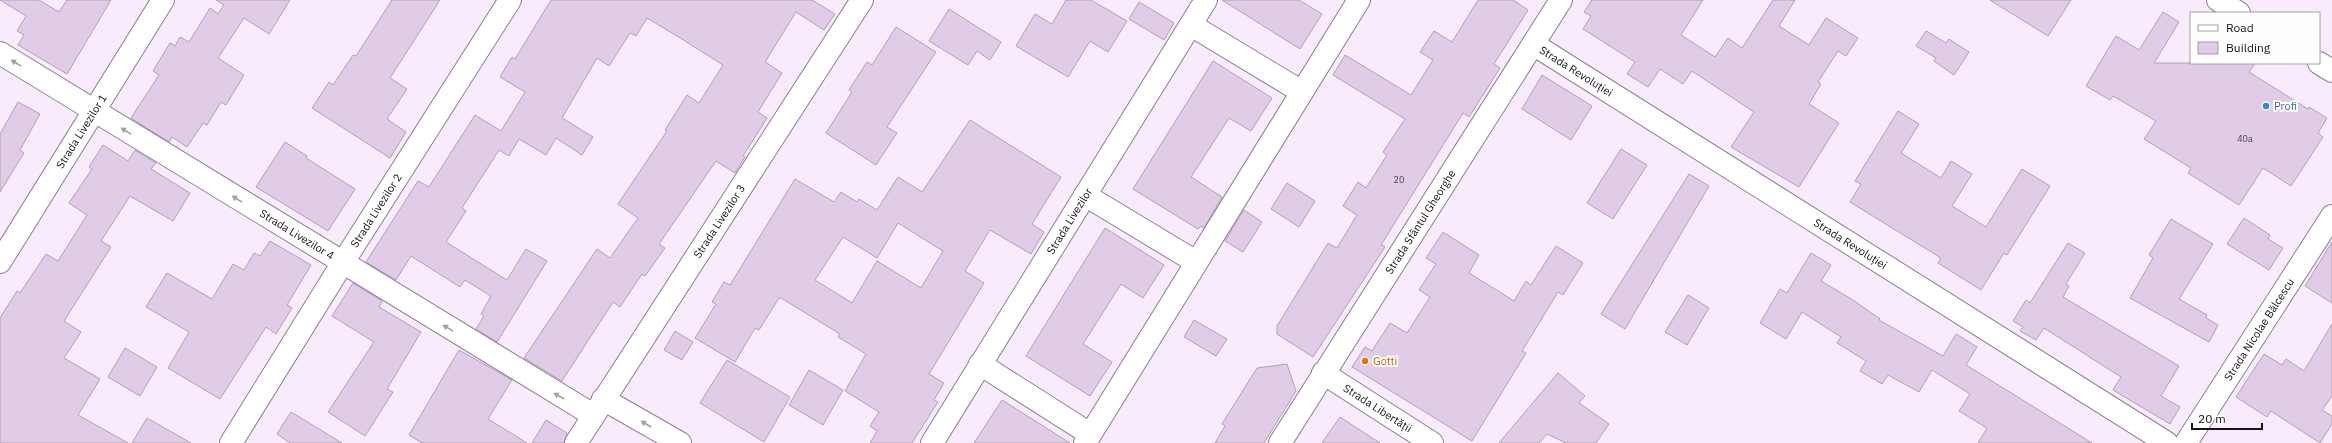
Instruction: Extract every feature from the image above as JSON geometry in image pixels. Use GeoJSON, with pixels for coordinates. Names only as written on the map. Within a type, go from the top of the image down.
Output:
{"type":"FeatureCollection","features":[{"type":"Feature","properties":{"kind":"street","name":"Strada Livezilor 1"},"geometry":{"type":"LineString","coordinates":[[0,262],[163,0]]}},
{"type":"Feature","properties":{"kind":"street","name":"Strada Livezilor 2"},"geometry":{"type":"LineString","coordinates":[[231,443],[342,264],[510,0]]}},
{"type":"Feature","properties":{"kind":"street","name":"Strada Livezilor 3"},"geometry":{"type":"LineString","coordinates":[[576,443],[862,0]]}},
{"type":"Feature","properties":{"kind":"street","name":"Strada Livezilor"},"geometry":{"type":"LineString","coordinates":[[932,443],[1206,0]]}},
{"type":"Feature","properties":{"kind":"street"},"geometry":{"type":"LineString","coordinates":[[980,364],[1088,438],[1359,0]]}},
{"type":"Feature","properties":{"kind":"street","name":"Strada Sfântul Gheorghe"},"geometry":{"type":"LineString","coordinates":[[1280,443],[1561,0]]}},
{"type":"Feature","properties":{"kind":"street"},"geometry":{"type":"LineString","coordinates":[[2218,0],[2237,12]]}},
{"type":"Feature","properties":{"kind":"street"},"geometry":{"type":"LineString","coordinates":[[1191,25],[1302,92]]}},
{"type":"Feature","properties":{"kind":"street","name":"Strada Revoluției"},"geometry":{"type":"LineString","coordinates":[[1533,44],[2168,443]]}},
{"type":"Feature","properties":{"kind":"street","name":"Strada Livezilor 4"},"geometry":{"type":"LineString","coordinates":[[0,54],[342,264],[598,407],[680,443]]}},
{"type":"Feature","properties":{"kind":"street"},"geometry":{"type":"LineString","coordinates":[[2320,64],[2332,71]]}},
{"type":"Feature","properties":{"kind":"street"},"geometry":{"type":"LineString","coordinates":[[1085,195],[1196,262]]}},
{"type":"Feature","properties":{"kind":"street","name":"Strada Nicolae Bălcescu"},"geometry":{"type":"LineString","coordinates":[[2186,443],[2332,216]]}},
{"type":"Feature","properties":{"kind":"street","name":"Strada Libertății"},"geometry":{"type":"LineString","coordinates":[[1323,373],[1432,443]]}},
{"type":"Feature","properties":{"kind":"building"},"geometry":{"type":"Polygon","coordinates":[[[0,0],[39,0],[59,12],[67,0],[111,0],[67,74],[18,45],[24,35],[17,31],[26,16],[0,0]]]}},
{"type":"Feature","properties":{"kind":"building"},"geometry":{"type":"Polygon","coordinates":[[[216,0],[290,0],[269,34],[244,18],[218,58],[244,75],[226,105],[221,102],[207,125],[203,123],[187,147],[172,137],[169,142],[131,118],[159,75],[153,71],[170,43],[175,46],[180,37],[189,42],[210,8],[218,14],[224,5],[216,0]]]}},
{"type":"Feature","properties":{"kind":"building"},"geometry":{"type":"Polygon","coordinates":[[[392,0],[440,0],[390,78],[407,89],[387,119],[406,132],[390,158],[312,108],[329,82],[333,85],[353,55],[356,56],[392,0]]]}},
{"type":"Feature","properties":{"kind":"building"},"geometry":{"type":"Polygon","coordinates":[[[551,0],[812,0],[835,14],[824,30],[796,12],[765,62],[782,73],[758,112],[767,118],[743,156],[745,157],[735,173],[716,161],[659,244],[665,248],[645,276],[642,274],[620,307],[613,302],[562,381],[524,358],[597,249],[610,258],[638,218],[618,204],[667,131],[665,130],[687,95],[699,103],[723,65],[677,36],[647,18],[636,36],[630,33],[609,66],[597,58],[562,118],[593,137],[582,155],[556,138],[546,155],[519,139],[509,156],[499,150],[462,208],[466,211],[446,242],[507,280],[526,249],[547,261],[497,342],[476,329],[484,316],[481,314],[491,296],[465,280],[460,287],[411,256],[396,280],[366,262],[418,181],[429,187],[475,115],[501,131],[525,92],[500,77],[512,57],[515,59],[551,0]]]}},
{"type":"Feature","properties":{"kind":"building"},"geometry":{"type":"Polygon","coordinates":[[[1066,0],[1091,0],[1127,21],[1108,52],[1090,41],[1068,77],[1016,46],[1035,14],[1052,24],[1066,0]]]}},
{"type":"Feature","properties":{"kind":"building"},"geometry":{"type":"Polygon","coordinates":[[[1222,0],[1299,0],[1322,14],[1300,49],[1222,0]]]}},
{"type":"Feature","properties":{"kind":"building"},"geometry":{"type":"Polygon","coordinates":[[[1478,0],[1513,0],[1528,10],[1494,64],[1500,68],[1469,117],[1463,113],[1381,245],[1385,247],[1313,357],[1277,334],[1277,326],[1328,243],[1337,248],[1357,215],[1343,206],[1358,182],[1366,188],[1387,155],[1383,152],[1405,119],[1333,75],[1345,55],[1411,95],[1433,60],[1420,52],[1434,31],[1452,42],[1478,0]]]}},
{"type":"Feature","properties":{"kind":"building"},"geometry":{"type":"Polygon","coordinates":[[[1592,0],[1703,0],[1681,35],[1715,57],[1728,38],[1742,48],[1773,0],[1795,0],[1779,26],[1809,45],[1826,18],[1858,38],[1846,56],[1838,51],[1818,82],[1821,84],[1809,104],[1839,123],[1799,187],[1731,147],[1754,112],[1692,71],[1683,84],[1660,69],[1648,87],[1627,74],[1635,62],[1583,29],[1591,16],[1584,12],[1592,0]]]}},
{"type":"Feature","properties":{"kind":"building"},"geometry":{"type":"Polygon","coordinates":[[[1990,0],[2071,0],[2048,36],[1990,0]]]}},
{"type":"Feature","properties":{"kind":"building"},"geometry":{"type":"Polygon","coordinates":[[[1139,2],[1174,23],[1164,40],[1129,19],[1139,2]]]}},
{"type":"Feature","properties":{"kind":"building"},"geometry":{"type":"Polygon","coordinates":[[[949,9],[1001,42],[990,60],[977,51],[968,65],[929,41],[949,9]]]}},
{"type":"Feature","properties":{"kind":"building"},"geometry":{"type":"Polygon","coordinates":[[[2163,12],[2179,22],[2154,63],[2254,64],[2249,72],[2308,109],[2309,107],[2327,118],[2318,133],[2323,137],[2291,186],[2263,168],[2239,205],[2188,173],[2191,168],[2144,139],[2156,121],[2113,96],[2110,100],[2086,86],[2116,36],[2139,50],[2163,12]]]}},
{"type":"Feature","properties":{"kind":"building"},"geometry":{"type":"Polygon","coordinates":[[[896,27],[936,52],[887,127],[897,133],[876,165],[826,133],[852,92],[849,90],[867,62],[872,65],[896,27]]]}},
{"type":"Feature","properties":{"kind":"building"},"geometry":{"type":"Polygon","coordinates":[[[1926,31],[1946,43],[1949,39],[1969,52],[1954,75],[1934,61],[1936,58],[1916,46],[1926,31]]]}},
{"type":"Feature","properties":{"kind":"building"},"geometry":{"type":"Polygon","coordinates":[[[1213,61],[1272,98],[1251,131],[1229,118],[1191,177],[1222,197],[1204,228],[1201,226],[1198,229],[1133,189],[1213,61]]]}},
{"type":"Feature","properties":{"kind":"building"},"geometry":{"type":"Polygon","coordinates":[[[1542,75],[1592,106],[1571,140],[1522,109],[1542,75]]]}},
{"type":"Feature","properties":{"kind":"building"},"geometry":{"type":"Polygon","coordinates":[[[18,102],[40,114],[20,150],[24,153],[0,192],[0,134],[18,102]]]}},
{"type":"Feature","properties":{"kind":"building"},"geometry":{"type":"Polygon","coordinates":[[[1898,111],[1919,124],[1901,153],[1941,178],[1951,161],[1972,174],[1952,206],[1986,227],[2022,169],[2050,186],[2007,255],[2004,253],[1981,290],[1938,263],[1941,258],[1850,202],[1861,184],[1855,181],[1898,111]]]}},
{"type":"Feature","properties":{"kind":"building"},"geometry":{"type":"Polygon","coordinates":[[[970,120],[1061,177],[1032,224],[1044,232],[1031,254],[990,230],[965,271],[984,283],[929,374],[944,383],[934,400],[938,402],[912,443],[870,443],[877,431],[870,426],[879,412],[845,391],[866,354],[838,337],[840,334],[781,298],[779,298],[759,330],[755,328],[735,362],[695,338],[716,304],[712,302],[724,282],[730,285],[795,179],[834,202],[841,192],[857,202],[859,199],[877,210],[898,177],[922,192],[970,120]],[[898,223],[877,258],[843,237],[815,280],[852,303],[877,261],[921,288],[943,251],[898,223]]]}},
{"type":"Feature","properties":{"kind":"building"},"geometry":{"type":"Polygon","coordinates":[[[285,142],[307,156],[306,158],[355,189],[328,231],[256,187],[285,142]]]}},
{"type":"Feature","properties":{"kind":"building"},"geometry":{"type":"Polygon","coordinates":[[[103,145],[128,161],[135,150],[156,163],[151,169],[190,193],[173,221],[130,196],[101,241],[111,247],[64,321],[81,332],[64,358],[100,379],[78,415],[128,443],[0,443],[0,318],[17,291],[20,293],[46,254],[58,261],[87,215],[69,203],[92,169],[89,167],[103,145]]]}},
{"type":"Feature","properties":{"kind":"building"},"geometry":{"type":"Polygon","coordinates":[[[1621,149],[1647,165],[1613,219],[1587,203],[1621,149]]]}},
{"type":"Feature","properties":{"kind":"building"},"geometry":{"type":"Polygon","coordinates":[[[1689,174],[1709,186],[1625,329],[1601,314],[1689,174]]]}},
{"type":"Feature","properties":{"kind":"building"},"geometry":{"type":"Polygon","coordinates":[[[1287,183],[1315,201],[1299,227],[1271,209],[1287,183]]]}},
{"type":"Feature","properties":{"kind":"building"},"geometry":{"type":"Polygon","coordinates":[[[1244,210],[1262,222],[1243,252],[1225,241],[1244,210]]]}},
{"type":"Feature","properties":{"kind":"building"},"geometry":{"type":"Polygon","coordinates":[[[2244,218],[2270,235],[2268,239],[2283,248],[2269,270],[2227,244],[2244,218]]]}},
{"type":"Feature","properties":{"kind":"building"},"geometry":{"type":"Polygon","coordinates":[[[2171,219],[2213,244],[2179,299],[2207,315],[2206,318],[2218,325],[2209,342],[2130,298],[2153,258],[2149,255],[2171,219]]]}},
{"type":"Feature","properties":{"kind":"building"},"geometry":{"type":"Polygon","coordinates":[[[1105,228],[1164,265],[1143,298],[1121,284],[1083,344],[1112,362],[1090,396],[1026,356],[1105,228]]]}},
{"type":"Feature","properties":{"kind":"building"},"geometry":{"type":"Polygon","coordinates":[[[1443,232],[1479,255],[1469,273],[1514,301],[1526,281],[1531,285],[1556,246],[1583,263],[1563,295],[1558,292],[1522,351],[1526,353],[1472,441],[1352,367],[1365,347],[1372,351],[1390,323],[1407,333],[1430,297],[1419,290],[1436,264],[1426,258],[1443,232]]]}},
{"type":"Feature","properties":{"kind":"building"},"geometry":{"type":"Polygon","coordinates":[[[270,241],[311,265],[287,305],[292,308],[276,334],[266,327],[220,399],[168,368],[189,332],[146,307],[167,273],[212,299],[233,264],[244,270],[254,253],[260,256],[270,241]]]}},
{"type":"Feature","properties":{"kind":"building"},"geometry":{"type":"Polygon","coordinates":[[[2332,242],[2332,303],[2305,286],[2332,242]]]}},
{"type":"Feature","properties":{"kind":"building"},"geometry":{"type":"Polygon","coordinates":[[[2068,243],[2085,253],[2066,284],[2069,286],[2063,297],[2179,366],[2161,396],[2180,407],[2170,424],[2113,390],[2121,377],[2044,328],[2036,340],[2020,331],[2023,327],[2013,321],[2026,300],[2030,303],[2068,243]]]}},
{"type":"Feature","properties":{"kind":"building"},"geometry":{"type":"Polygon","coordinates":[[[1811,253],[1831,265],[1821,281],[1853,300],[1880,319],[1879,320],[1943,356],[1956,334],[1977,347],[1966,365],[2092,443],[1978,443],[1987,428],[1959,411],[1970,394],[1932,370],[1919,392],[1888,375],[1882,384],[1860,371],[1866,361],[1837,343],[1841,337],[1802,312],[1786,339],[1760,323],[1780,289],[1787,293],[1811,253]]]}},
{"type":"Feature","properties":{"kind":"building"},"geometry":{"type":"Polygon","coordinates":[[[353,283],[382,301],[379,307],[421,332],[387,389],[393,392],[365,436],[328,412],[374,342],[332,316],[353,283]]]}},
{"type":"Feature","properties":{"kind":"building"},"geometry":{"type":"Polygon","coordinates":[[[1688,295],[1709,308],[1687,345],[1665,332],[1688,295]]]}},
{"type":"Feature","properties":{"kind":"building"},"geometry":{"type":"Polygon","coordinates":[[[1194,320],[1227,339],[1216,356],[1184,337],[1194,320]]]}},
{"type":"Feature","properties":{"kind":"building"},"geometry":{"type":"Polygon","coordinates":[[[2332,324],[2332,396],[2322,410],[2332,416],[2332,424],[2320,443],[2271,411],[2267,417],[2236,397],[2264,354],[2282,365],[2286,359],[2304,371],[2332,324]]]}},
{"type":"Feature","properties":{"kind":"building"},"geometry":{"type":"Polygon","coordinates":[[[675,331],[693,342],[682,360],[664,350],[675,331]]]}},
{"type":"Feature","properties":{"kind":"building"},"geometry":{"type":"Polygon","coordinates":[[[125,348],[157,367],[140,396],[108,377],[125,348]]]}},
{"type":"Feature","properties":{"kind":"building"},"geometry":{"type":"Polygon","coordinates":[[[459,350],[512,380],[488,419],[527,443],[422,443],[409,435],[459,350]]]}},
{"type":"Feature","properties":{"kind":"building"},"geometry":{"type":"Polygon","coordinates":[[[727,360],[790,397],[764,442],[700,403],[727,360]]]}},
{"type":"Feature","properties":{"kind":"building"},"geometry":{"type":"Polygon","coordinates":[[[1287,364],[1296,391],[1264,443],[1215,443],[1225,426],[1222,424],[1257,368],[1287,364]]]}},
{"type":"Feature","properties":{"kind":"building"},"geometry":{"type":"Polygon","coordinates":[[[809,370],[843,390],[823,425],[789,405],[809,370]]]}},
{"type":"Feature","properties":{"kind":"building"},"geometry":{"type":"Polygon","coordinates":[[[1558,373],[1585,396],[1579,403],[1609,424],[1596,443],[1566,443],[1547,434],[1539,443],[1499,443],[1558,373]]]}},
{"type":"Feature","properties":{"kind":"building"},"geometry":{"type":"Polygon","coordinates":[[[1002,400],[1070,443],[974,443],[1002,400]]]}},
{"type":"Feature","properties":{"kind":"building"},"geometry":{"type":"Polygon","coordinates":[[[291,412],[342,443],[290,443],[277,434],[291,412]]]}},
{"type":"Feature","properties":{"kind":"building"},"geometry":{"type":"Polygon","coordinates":[[[1340,417],[1380,443],[1322,443],[1340,417]]]}},
{"type":"Feature","properties":{"kind":"building"},"geometry":{"type":"Polygon","coordinates":[[[147,418],[191,443],[132,443],[147,418]]]}},
{"type":"Feature","properties":{"kind":"building"},"geometry":{"type":"Polygon","coordinates":[[[546,420],[567,433],[564,443],[532,443],[546,420]]]}},
{"type":"Feature","properties":{"kind":"place","name":"Profi"},"geometry":{"type":"Point","coordinates":[2266,106]}},
{"type":"Feature","properties":{"kind":"place","name":"Gotti"},"geometry":{"type":"Point","coordinates":[1365,361]}}]}
